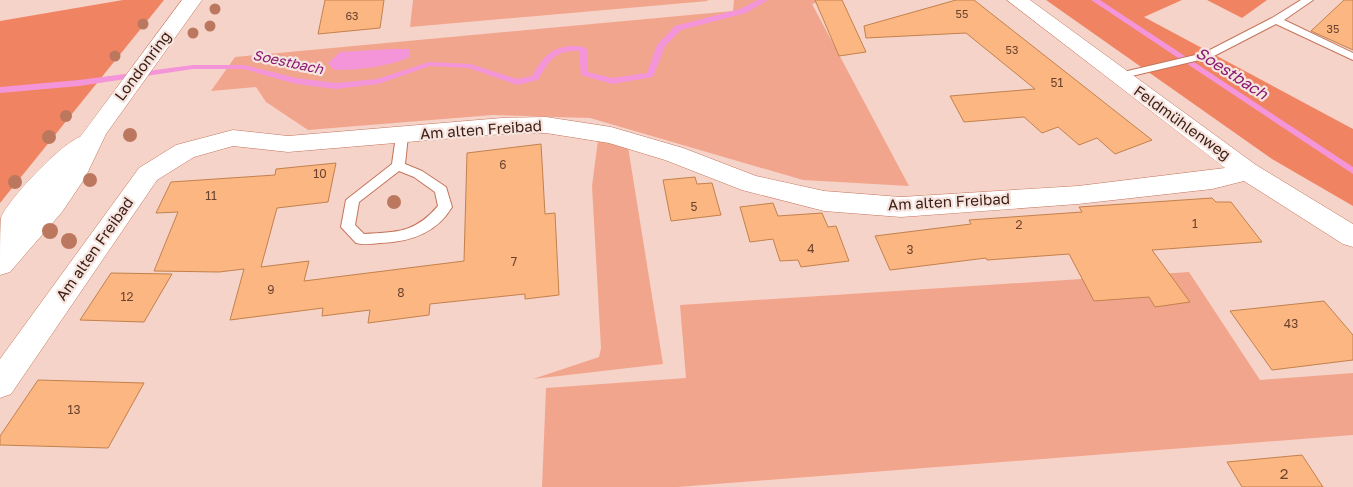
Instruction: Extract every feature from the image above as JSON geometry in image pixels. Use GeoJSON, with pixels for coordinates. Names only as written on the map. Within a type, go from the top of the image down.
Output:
{"type":"FeatureCollection","features":[{"type":"Feature","properties":{"kind":"street","name":"Londonring"},"geometry":{"type":"LineString","coordinates":[[0,264],[53,205],[72,178],[95,132],[192,0]]}},
{"type":"Feature","properties":{"kind":"street","name":"Feldmühlenweg"},"geometry":{"type":"LineString","coordinates":[[1017,0],[1247,171],[1353,237]]}},
{"type":"Feature","properties":{"kind":"street","name":"Am alten Freibad"},"geometry":{"type":"LineString","coordinates":[[0,384],[148,174],[185,151],[233,138],[288,144],[402,136],[502,126],[546,125],[596,132],[674,154],[751,184],[824,201],[901,207],[1078,195],[1212,180],[1247,171]]}},
{"type":"Feature","properties":{"kind":"street","name":"Londonring"},"geometry":{"type":"LineString","coordinates":[[0,242],[9,225],[44,180],[95,132]]}},
{"type":"Feature","properties":{"kind":"lane"},"geometry":{"type":"LineString","coordinates":[[1119,76],[1163,68],[1208,55],[1276,20],[1308,0]]}},
{"type":"Feature","properties":{"kind":"lane"},"geometry":{"type":"LineString","coordinates":[[1276,20],[1353,57]]}},
{"type":"Feature","properties":{"kind":"lane"},"geometry":{"type":"LineString","coordinates":[[398,166],[418,174],[441,190],[445,207],[432,225],[413,235],[361,239],[348,227],[353,200],[398,166],[402,136]]}},
{"type":"Feature","properties":{"kind":"shaded area"},"geometry":{"type":"Polygon","coordinates":[[[123,0],[164,0],[0,203],[0,21],[123,0]]]}},
{"type":"Feature","properties":{"kind":"shaded area"},"geometry":{"type":"Polygon","coordinates":[[[413,0],[707,0],[708,1],[410,27],[413,0]]]}},
{"type":"Feature","properties":{"kind":"shaded area"},"geometry":{"type":"Polygon","coordinates":[[[734,0],[827,0],[812,4],[909,186],[803,180],[590,118],[493,115],[308,130],[266,102],[256,87],[211,91],[235,57],[733,11],[734,0]]]}},
{"type":"Feature","properties":{"kind":"shaded area"},"geometry":{"type":"Polygon","coordinates":[[[1046,0],[1182,0],[1144,17],[1353,129],[1353,206],[1272,159],[1046,0]]]}},
{"type":"Feature","properties":{"kind":"shaded area"},"geometry":{"type":"Polygon","coordinates":[[[1207,0],[1267,0],[1242,18],[1207,0]]]}},
{"type":"Feature","properties":{"kind":"shaded area"},"geometry":{"type":"Polygon","coordinates":[[[410,49],[410,57],[382,66],[353,69],[334,70],[328,63],[340,52],[410,49]]]}},
{"type":"Feature","properties":{"kind":"shaded area"},"geometry":{"type":"Polygon","coordinates":[[[598,140],[628,147],[663,364],[533,379],[599,357],[601,348],[592,186],[598,140]]]}},
{"type":"Feature","properties":{"kind":"shaded area"},"geometry":{"type":"Polygon","coordinates":[[[1189,272],[1260,380],[1353,373],[1353,435],[678,487],[542,487],[546,388],[686,378],[680,305],[1189,272]]]}},
{"type":"Feature","properties":{"kind":"building"},"geometry":{"type":"Polygon","coordinates":[[[325,0],[384,0],[380,28],[318,34],[325,0]]]}},
{"type":"Feature","properties":{"kind":"building"},"geometry":{"type":"Polygon","coordinates":[[[815,0],[842,0],[866,52],[839,56],[815,0]]]}},
{"type":"Feature","properties":{"kind":"building"},"geometry":{"type":"Polygon","coordinates":[[[956,0],[974,0],[1152,140],[1115,154],[1097,138],[1079,145],[1058,127],[1042,133],[1024,117],[964,122],[950,96],[1035,89],[966,33],[866,38],[864,26],[956,0]]]}},
{"type":"Feature","properties":{"kind":"building"},"geometry":{"type":"Polygon","coordinates":[[[1344,0],[1353,0],[1353,50],[1311,31],[1344,0]]]}},
{"type":"Feature","properties":{"kind":"building"},"geometry":{"type":"Polygon","coordinates":[[[541,144],[545,214],[555,213],[559,295],[525,299],[525,294],[430,304],[429,315],[368,323],[370,310],[322,316],[323,308],[230,320],[244,269],[219,272],[154,271],[178,212],[156,213],[171,182],[275,175],[276,169],[336,163],[328,202],[277,208],[261,267],[309,261],[304,281],[464,261],[467,153],[541,144]]]}},
{"type":"Feature","properties":{"kind":"building"},"geometry":{"type":"Polygon","coordinates":[[[695,177],[697,184],[712,183],[721,215],[671,221],[663,180],[695,177]]]}},
{"type":"Feature","properties":{"kind":"building"},"geometry":{"type":"Polygon","coordinates":[[[1212,198],[1216,202],[1231,202],[1262,242],[1152,250],[1190,302],[1155,307],[1149,297],[1094,301],[1069,254],[987,260],[986,258],[890,270],[875,236],[971,224],[969,220],[1082,212],[1079,207],[1212,198]]]}},
{"type":"Feature","properties":{"kind":"building"},"geometry":{"type":"Polygon","coordinates":[[[773,203],[778,216],[822,213],[828,227],[836,226],[849,261],[801,267],[798,260],[780,261],[773,239],[750,242],[740,207],[773,203]]]}},
{"type":"Feature","properties":{"kind":"building"},"geometry":{"type":"Polygon","coordinates":[[[111,273],[172,274],[144,322],[80,320],[111,273]]]}},
{"type":"Feature","properties":{"kind":"building"},"geometry":{"type":"Polygon","coordinates":[[[1324,301],[1353,335],[1353,360],[1272,370],[1230,311],[1324,301]]]}},
{"type":"Feature","properties":{"kind":"building"},"geometry":{"type":"Polygon","coordinates":[[[38,380],[144,383],[108,448],[0,445],[0,436],[38,380]]]}},
{"type":"Feature","properties":{"kind":"building"},"geometry":{"type":"Polygon","coordinates":[[[1302,455],[1323,487],[1242,487],[1227,462],[1302,455]]]}},
{"type":"Feature","properties":{"kind":"waterway","name":"Soestbach"},"geometry":{"type":"LineString","coordinates":[[0,90],[79,83],[193,67],[244,67],[296,81],[336,86],[378,81],[429,64],[470,66],[517,82],[535,78],[553,53],[565,49],[583,49],[584,73],[612,81],[650,75],[661,45],[678,28],[743,11],[764,0]]}},
{"type":"Feature","properties":{"kind":"waterway","name":"Soestbach"},"geometry":{"type":"LineString","coordinates":[[1095,0],[1353,171]]}}]}
